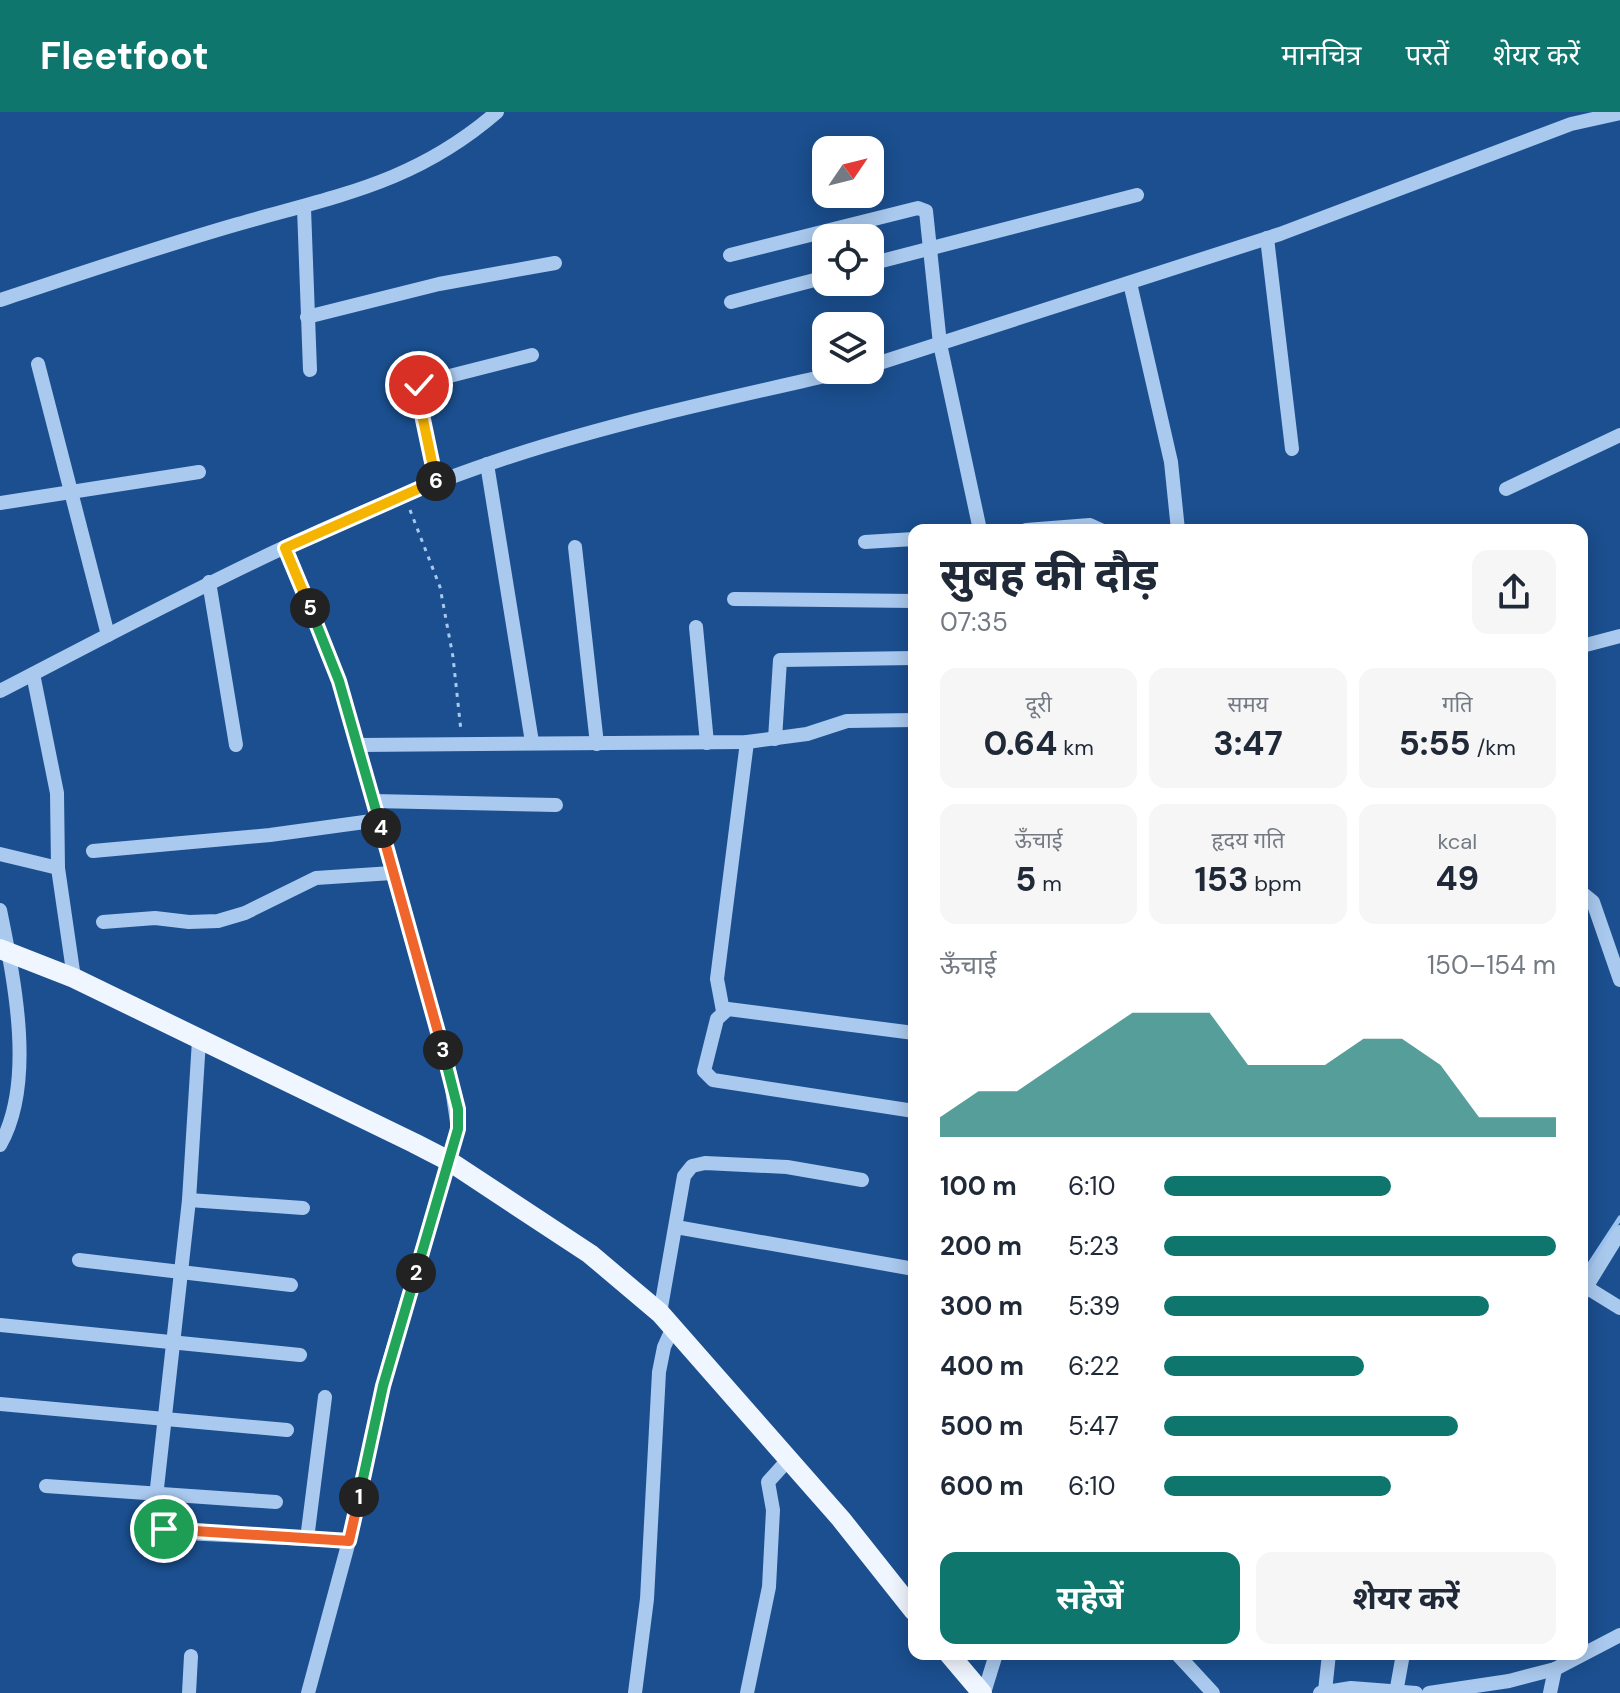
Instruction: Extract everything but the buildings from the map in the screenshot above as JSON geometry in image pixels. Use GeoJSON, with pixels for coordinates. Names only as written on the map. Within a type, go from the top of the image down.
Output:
{"type":"FeatureCollection","features":[{"type":"Feature","properties":{"kind":"main road"},"geometry":{"type":"LineString","coordinates":[[4,950],[74,978],[449,1161],[590,1254],[666,1320],[841,1519],[908,1603]]}},
{"type":"Feature","properties":{"kind":"main road"},"geometry":{"type":"LineString","coordinates":[[954,1660],[983,1693]]}},
{"type":"Feature","properties":{"kind":"street"},"geometry":{"type":"LineString","coordinates":[[0,300],[210,233],[304,208],[429,162],[468,137],[497,112]]}},
{"type":"Feature","properties":{"kind":"street"},"geometry":{"type":"LineString","coordinates":[[884,362],[1267,238],[1571,124],[1620,113]]}},
{"type":"Feature","properties":{"kind":"street"},"geometry":{"type":"LineString","coordinates":[[884,261],[1137,195]]}},
{"type":"Feature","properties":{"kind":"street"},"geometry":{"type":"LineString","coordinates":[[304,208],[310,370]]}},
{"type":"Feature","properties":{"kind":"street"},"geometry":{"type":"LineString","coordinates":[[730,255],[918,208],[927,216],[940,344],[979,524]]}},
{"type":"Feature","properties":{"kind":"street"},"geometry":{"type":"LineString","coordinates":[[1267,238],[1292,449]]}},
{"type":"Feature","properties":{"kind":"street"},"geometry":{"type":"LineString","coordinates":[[307,317],[439,284],[555,263]]}},
{"type":"Feature","properties":{"kind":"street"},"geometry":{"type":"LineString","coordinates":[[731,302],[812,281]]}},
{"type":"Feature","properties":{"kind":"street"},"geometry":{"type":"LineString","coordinates":[[1130,283],[1171,462],[1177,524]]}},
{"type":"Feature","properties":{"kind":"street"},"geometry":{"type":"LineString","coordinates":[[436,483],[417,387],[422,383],[532,355]]}},
{"type":"Feature","properties":{"kind":"street"},"geometry":{"type":"LineString","coordinates":[[38,364],[108,635]]}},
{"type":"Feature","properties":{"kind":"street"},"geometry":{"type":"LineString","coordinates":[[0,691],[209,582],[436,483],[612,426],[812,379]]}},
{"type":"Feature","properties":{"kind":"street"},"geometry":{"type":"LineString","coordinates":[[1506,489],[1620,435]]}},
{"type":"Feature","properties":{"kind":"street"},"geometry":{"type":"LineString","coordinates":[[487,464],[532,742]]}},
{"type":"Feature","properties":{"kind":"street"},"geometry":{"type":"LineString","coordinates":[[0,503],[199,472]]}},
{"type":"Feature","properties":{"kind":"street"},"geometry":{"type":"LineString","coordinates":[[865,542],[908,539]]}},
{"type":"Feature","properties":{"kind":"street"},"geometry":{"type":"LineString","coordinates":[[575,547],[597,744]]}},
{"type":"Feature","properties":{"kind":"street"},"geometry":{"type":"LineString","coordinates":[[285,548],[339,681],[458,1109],[458,1129],[386,1376],[349,1541],[308,1693]]}},
{"type":"Feature","properties":{"kind":"street"},"geometry":{"type":"LineString","coordinates":[[209,582],[236,745]]}},
{"type":"Feature","properties":{"kind":"street"},"geometry":{"type":"LineString","coordinates":[[734,599],[908,601]]}},
{"type":"Feature","properties":{"kind":"street"},"geometry":{"type":"LineString","coordinates":[[696,627],[707,743]]}},
{"type":"Feature","properties":{"kind":"street"},"geometry":{"type":"LineString","coordinates":[[1588,644],[1620,636]]}},
{"type":"Feature","properties":{"kind":"street"},"geometry":{"type":"LineString","coordinates":[[775,739],[780,660],[908,658]]}},
{"type":"Feature","properties":{"kind":"street"},"geometry":{"type":"LineString","coordinates":[[33,674],[57,793],[58,868],[74,978]]}},
{"type":"Feature","properties":{"kind":"street"},"geometry":{"type":"LineString","coordinates":[[358,745],[747,742],[807,734],[847,721],[908,720]]}},
{"type":"Feature","properties":{"kind":"street"},"geometry":{"type":"LineString","coordinates":[[747,742],[717,979],[723,1011],[704,1067],[708,1078],[908,1110]]}},
{"type":"Feature","properties":{"kind":"street"},"geometry":{"type":"LineString","coordinates":[[374,801],[556,805]]}},
{"type":"Feature","properties":{"kind":"street"},"geometry":{"type":"LineString","coordinates":[[93,851],[255,837],[379,820]]}},
{"type":"Feature","properties":{"kind":"street"},"geometry":{"type":"LineString","coordinates":[[0,854],[58,868]]}},
{"type":"Feature","properties":{"kind":"street"},"geometry":{"type":"LineString","coordinates":[[103,922],[143,918],[218,921],[245,913],[328,875],[392,873]]}},
{"type":"Feature","properties":{"kind":"street"},"geometry":{"type":"LineString","coordinates":[[1588,898],[1593,902],[1620,980]]}},
{"type":"Feature","properties":{"kind":"street"},"geometry":{"type":"LineString","coordinates":[[0,910],[20,1077],[17,1106],[0,1145]]}},
{"type":"Feature","properties":{"kind":"street"},"geometry":{"type":"LineString","coordinates":[[723,1011],[732,1009],[908,1032]]}},
{"type":"Feature","properties":{"kind":"street"},"geometry":{"type":"LineString","coordinates":[[199,1040],[189,1200],[155,1496],[155,1519],[168,1530],[349,1541]]}},
{"type":"Feature","properties":{"kind":"street"},"geometry":{"type":"LineString","coordinates":[[635,1693],[648,1585],[659,1372],[684,1176],[698,1164],[787,1167],[862,1180]]}},
{"type":"Feature","properties":{"kind":"street"},"geometry":{"type":"LineString","coordinates":[[189,1200],[303,1208]]}},
{"type":"Feature","properties":{"kind":"street"},"geometry":{"type":"LineString","coordinates":[[676,1227],[908,1268]]}},
{"type":"Feature","properties":{"kind":"street"},"geometry":{"type":"LineString","coordinates":[[1588,1284],[1620,1232]]}},
{"type":"Feature","properties":{"kind":"street"},"geometry":{"type":"LineString","coordinates":[[79,1260],[291,1285]]}},
{"type":"Feature","properties":{"kind":"street"},"geometry":{"type":"LineString","coordinates":[[1588,1293],[1620,1308]]}},
{"type":"Feature","properties":{"kind":"street"},"geometry":{"type":"LineString","coordinates":[[0,1325],[300,1355]]}},
{"type":"Feature","properties":{"kind":"street"},"geometry":{"type":"LineString","coordinates":[[307,1539],[325,1397]]}},
{"type":"Feature","properties":{"kind":"street"},"geometry":{"type":"LineString","coordinates":[[0,1404],[287,1430]]}},
{"type":"Feature","properties":{"kind":"street"},"geometry":{"type":"LineString","coordinates":[[747,1693],[768,1603],[773,1514],[768,1482],[787,1461]]}},
{"type":"Feature","properties":{"kind":"street"},"geometry":{"type":"LineString","coordinates":[[46,1486],[155,1496],[276,1502]]}},
{"type":"Feature","properties":{"kind":"street"},"geometry":{"type":"LineString","coordinates":[[1588,1652],[1620,1635]]}},
{"type":"Feature","properties":{"kind":"street"},"geometry":{"type":"LineString","coordinates":[[189,1693],[191,1656]]}},
{"type":"Feature","properties":{"kind":"street"},"geometry":{"type":"LineString","coordinates":[[983,1693],[994,1660]]}},
{"type":"Feature","properties":{"kind":"street"},"geometry":{"type":"LineString","coordinates":[[1183,1660],[1213,1693]]}},
{"type":"Feature","properties":{"kind":"street"},"geometry":{"type":"LineString","coordinates":[[1328,1660],[1323,1692],[1351,1688],[1416,1693]]}},
{"type":"Feature","properties":{"kind":"street"},"geometry":{"type":"LineString","coordinates":[[1392,1692],[1401,1660]]}},
{"type":"Feature","properties":{"kind":"street"},"geometry":{"type":"LineString","coordinates":[[1429,1693],[1509,1681],[1555,1669],[1572,1660]]}},
{"type":"Feature","properties":{"kind":"street"},"geometry":{"type":"LineString","coordinates":[[1550,1693],[1555,1669]]}},
{"type":"Feature","properties":{"kind":"path"},"geometry":{"type":"LineString","coordinates":[[405,495],[440,587],[453,657],[462,743]]}},
{"type":"Feature","properties":{"kind":"waterway"},"geometry":{"type":"LineString","coordinates":[[1588,1267],[1620,1218]]}},
{"type":"Feature","properties":{"kind":"route"},"geometry":{"type":"LineString","coordinates":[[164,1529],[206,1535],[349,1541],[388,1366],[458,1129],[458,1109],[450,1075],[392,873],[371,787],[339,681],[285,548],[436,483],[417,391],[419,385]]}}]}
